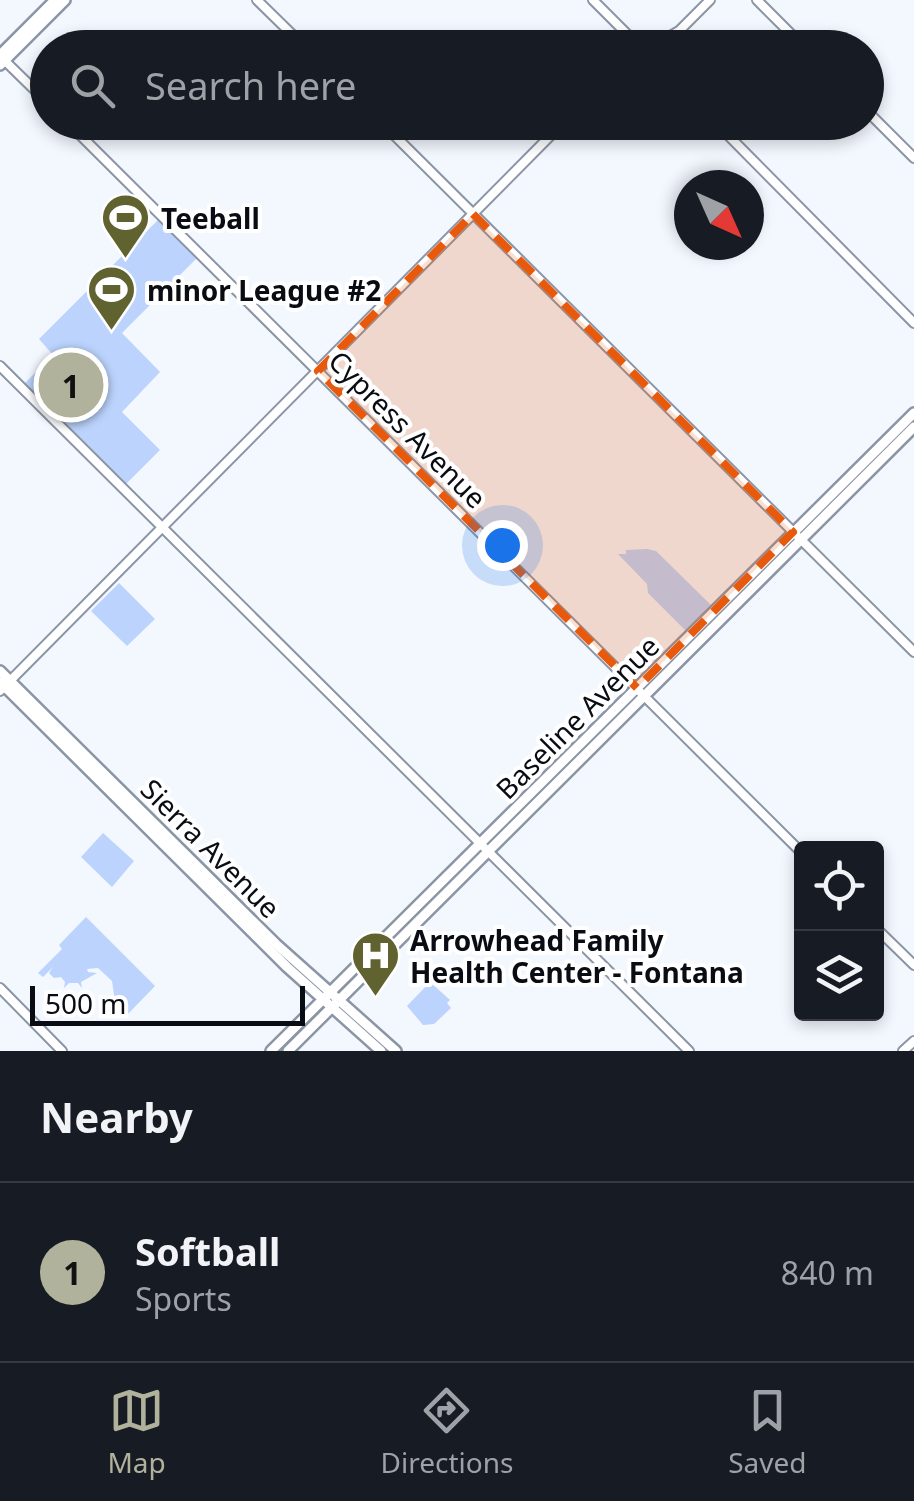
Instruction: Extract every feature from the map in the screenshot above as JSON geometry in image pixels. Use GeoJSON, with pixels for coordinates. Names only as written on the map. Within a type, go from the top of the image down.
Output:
{"type":"FeatureCollection","features":[{"type":"Feature","properties":{"kind":"main road"},"geometry":{"type":"LineString","coordinates":[[1,59],[55,0]]}},
{"type":"Feature","properties":{"kind":"main road"},"geometry":{"type":"LineString","coordinates":[[32,30],[65,0]]}},
{"type":"Feature","properties":{"kind":"main road"},"geometry":{"type":"LineString","coordinates":[[1,59],[30,32]]}},
{"type":"Feature","properties":{"kind":"main road","name":"Baseline Avenue"},"geometry":{"type":"LineString","coordinates":[[271,1051],[332,999],[914,413]]}},
{"type":"Feature","properties":{"kind":"main road","name":"Baseline Avenue"},"geometry":{"type":"LineString","coordinates":[[796,535],[914,427]]}},
{"type":"Feature","properties":{"kind":"main road","name":"Sierra Avenue"},"geometry":{"type":"LineString","coordinates":[[0,671],[4,685],[287,967],[396,1051]]}},
{"type":"Feature","properties":{"kind":"main road","name":"Baseline Avenue"},"geometry":{"type":"LineString","coordinates":[[288,1051],[332,999]]}},
{"type":"Feature","properties":{"kind":"main road","name":"Sierra Avenue"},"geometry":{"type":"LineString","coordinates":[[332,999],[382,1051]]}},
{"type":"Feature","properties":{"kind":"street"},"geometry":{"type":"LineString","coordinates":[[258,0],[288,30]]}},
{"type":"Feature","properties":{"kind":"street"},"geometry":{"type":"LineString","coordinates":[[593,0],[623,30]]}},
{"type":"Feature","properties":{"kind":"street"},"geometry":{"type":"LineString","coordinates":[[680,30],[710,0]]}},
{"type":"Feature","properties":{"kind":"street"},"geometry":{"type":"LineString","coordinates":[[757,0],[787,30]]}},
{"type":"Feature","properties":{"kind":"street"},"geometry":{"type":"LineString","coordinates":[[1,59],[30,86]]}},
{"type":"Feature","properties":{"kind":"street"},"geometry":{"type":"LineString","coordinates":[[884,128],[914,158]]}},
{"type":"Feature","properties":{"kind":"street","name":"Cypress Avenue"},"geometry":{"type":"LineString","coordinates":[[85,140],[794,845]]}},
{"type":"Feature","properties":{"kind":"street"},"geometry":{"type":"LineString","coordinates":[[399,140],[914,652]]}},
{"type":"Feature","properties":{"kind":"street"},"geometry":{"type":"LineString","coordinates":[[4,685],[546,140]]}},
{"type":"Feature","properties":{"kind":"street"},"geometry":{"type":"LineString","coordinates":[[733,140],[914,323]]}},
{"type":"Feature","properties":{"kind":"street"},"geometry":{"type":"LineString","coordinates":[[0,366],[689,1051]]}},
{"type":"Feature","properties":{"kind":"street"},"geometry":{"type":"LineString","coordinates":[[879,931],[914,966]]}},
{"type":"Feature","properties":{"kind":"street"},"geometry":{"type":"LineString","coordinates":[[0,988],[62,1051]]}},
{"type":"Feature","properties":{"kind":"highlighted area"},"geometry":{"type":"Polygon","coordinates":[[[473,214],[793,532],[637,688],[318,371],[473,214]]]}},
{"type":"Feature","properties":{"kind":"shaded area"},"geometry":{"type":"Polygon","coordinates":[[[160,218],[198,257],[122,333],[160,372],[122,412],[160,450],[125,485],[24,384],[53,355],[39,339],[160,218]]]}},
{"type":"Feature","properties":{"kind":"shaded area"},"geometry":{"type":"Polygon","coordinates":[[[656,551],[712,606],[686,631],[648,593],[647,584],[618,554],[656,551]]]}},
{"type":"Feature","properties":{"kind":"shaded area"},"geometry":{"type":"Polygon","coordinates":[[[119,583],[155,619],[127,646],[91,611],[119,583]]]}},
{"type":"Feature","properties":{"kind":"shaded area"},"geometry":{"type":"Polygon","coordinates":[[[103,833],[134,861],[112,887],[81,857],[103,833]]]}},
{"type":"Feature","properties":{"kind":"shaded area"},"geometry":{"type":"Polygon","coordinates":[[[86,917],[155,986],[128,1014],[115,1001],[112,981],[98,968],[87,969],[97,973],[81,982],[82,988],[78,983],[69,983],[64,988],[61,977],[54,978],[49,973],[53,967],[43,977],[38,973],[86,917]]]}},
{"type":"Feature","properties":{"kind":"shaded area"},"geometry":{"type":"Polygon","coordinates":[[[430,982],[450,1000],[447,1003],[451,1008],[434,1024],[423,1025],[407,1006],[430,982]]]}},
{"type":"Feature","properties":{"kind":"place","name":"Teeball"},"geometry":{"type":"Point","coordinates":[126,260]}},
{"type":"Feature","properties":{"kind":"place","name":"minor League #2"},"geometry":{"type":"Point","coordinates":[112,332]}},
{"type":"Feature","properties":{"kind":"place","name":"Softball"},"geometry":{"type":"Point","coordinates":[71,385]}},
{"type":"Feature","properties":{"kind":"place","name":"Arrowhead Family Health Center - Fontana"},"geometry":{"type":"Point","coordinates":[375,998]}}]}
